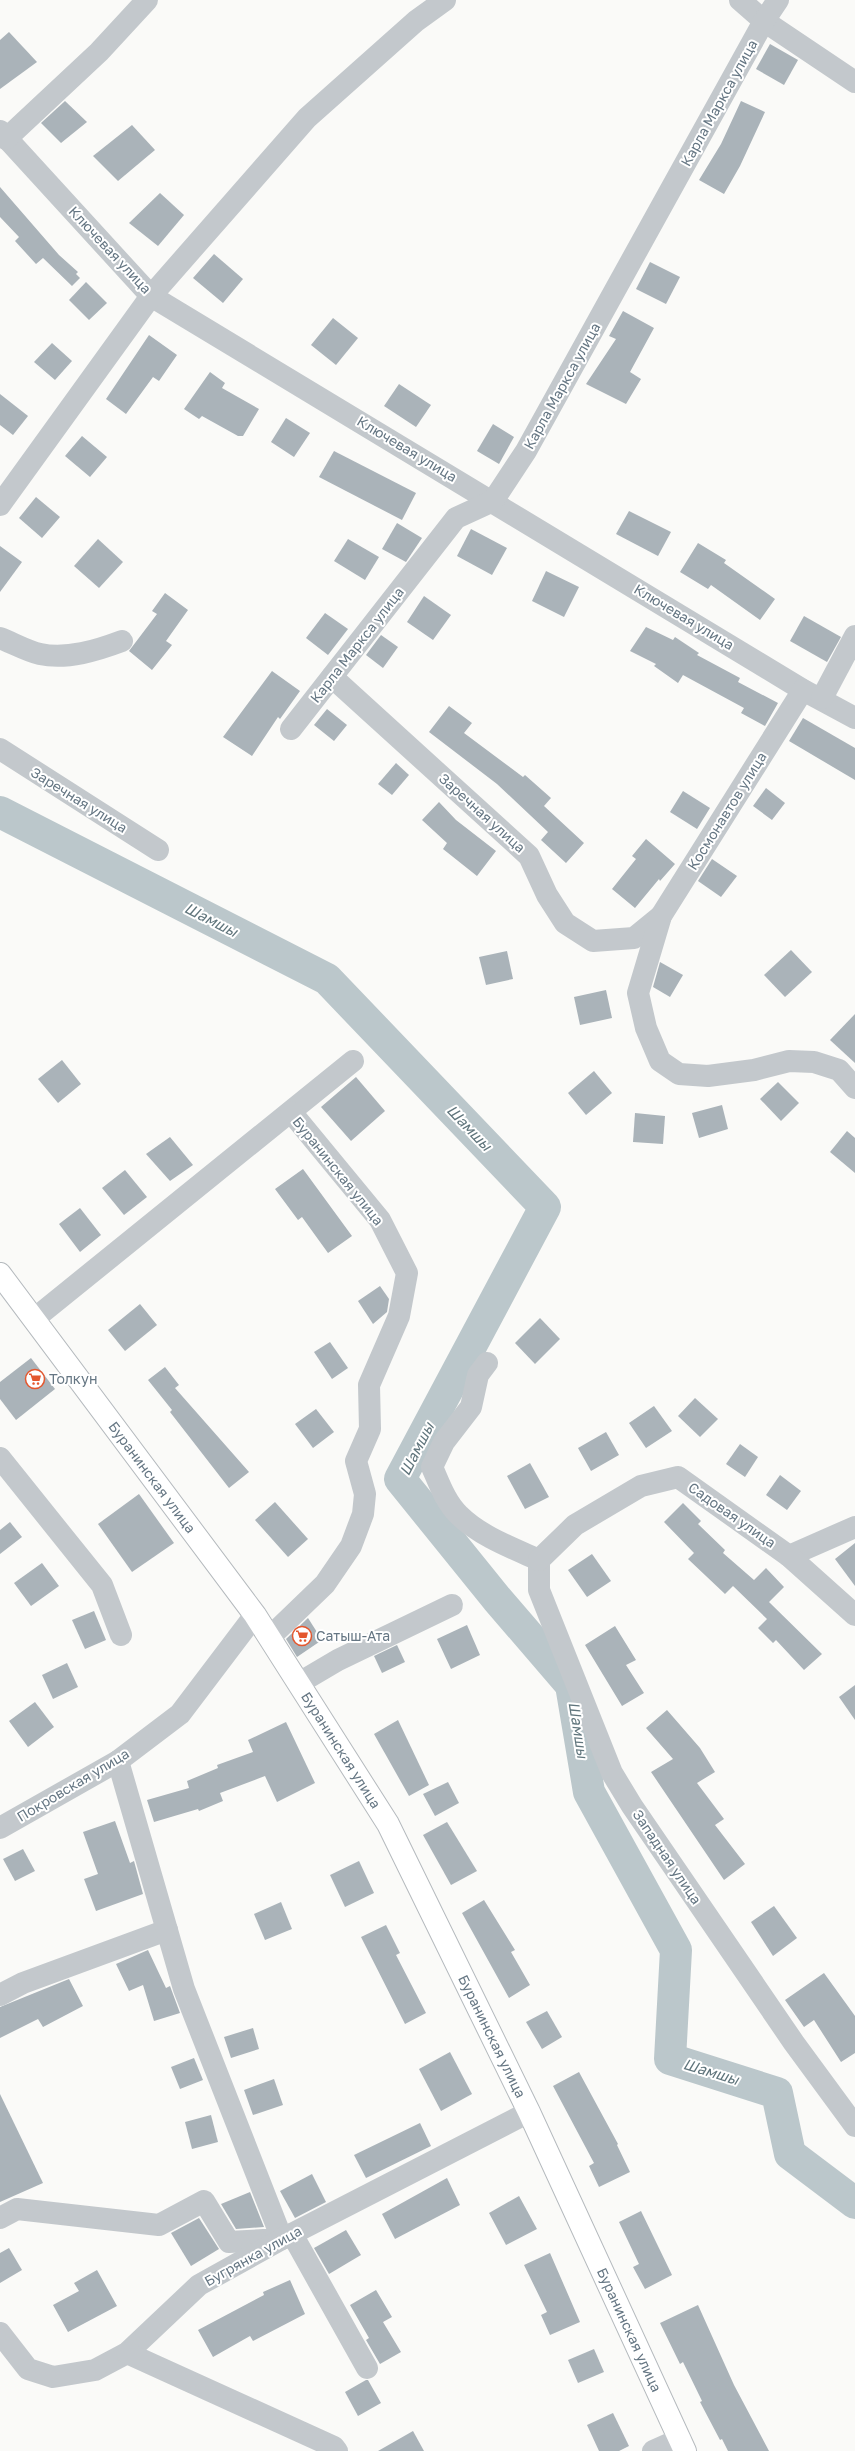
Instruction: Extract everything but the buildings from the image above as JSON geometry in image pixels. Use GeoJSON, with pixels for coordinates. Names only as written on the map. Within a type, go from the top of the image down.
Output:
{"type":"FeatureCollection","features":[{"type":"Feature","properties":{"kind":"main road","name":"Буранинская улица"},"geometry":{"type":"LineString","coordinates":[[0,1274],[255,1615],[388,1824],[529,2112],[682,2445]]}},
{"type":"Feature","properties":{"kind":"street"},"geometry":{"type":"LineString","coordinates":[[3,135],[99,52],[148,0]]}},
{"type":"Feature","properties":{"kind":"street"},"geometry":{"type":"LineString","coordinates":[[3,495],[151,296],[307,118],[416,21],[445,0]]}},
{"type":"Feature","properties":{"kind":"street"},"geometry":{"type":"LineString","coordinates":[[740,0],[764,21],[855,82]]}},
{"type":"Feature","properties":{"kind":"street","name":"Карла Маркса улица"},"geometry":{"type":"LineString","coordinates":[[291,729],[456,518],[494,500],[526,451],[764,21],[778,0]]}},
{"type":"Feature","properties":{"kind":"street","name":"Ключевая улица"},"geometry":{"type":"LineString","coordinates":[[3,135],[151,296],[494,500],[812,694],[855,718]]}},
{"type":"Feature","properties":{"kind":"street","name":"Космонавтов улица"},"geometry":{"type":"LineString","coordinates":[[658,925],[812,694],[855,636]]}},
{"type":"Feature","properties":{"kind":"street"},"geometry":{"type":"LineString","coordinates":[[0,638],[41,654],[75,654],[99,650],[122,641]]}},
{"type":"Feature","properties":{"kind":"street","name":"Заречная улица"},"geometry":{"type":"LineString","coordinates":[[332,677],[529,856],[547,895],[565,923],[593,941],[634,938],[658,925]]}},
{"type":"Feature","properties":{"kind":"street","name":"Заречная улица"},"geometry":{"type":"LineString","coordinates":[[0,749],[158,850]]}},
{"type":"Feature","properties":{"kind":"street"},"geometry":{"type":"LineString","coordinates":[[658,925],[638,993],[646,1028],[660,1061],[679,1074],[708,1076],[754,1070],[789,1062],[814,1062],[839,1070],[855,1088]]}},
{"type":"Feature","properties":{"kind":"street","name":"Буранинская улица"},"geometry":{"type":"LineString","coordinates":[[34,1319],[353,1061]]}},
{"type":"Feature","properties":{"kind":"street","name":"Буранинская улица"},"geometry":{"type":"LineString","coordinates":[[270,1637],[325,1584],[351,1546],[363,1514],[365,1494],[356,1461],[370,1429],[369,1385],[399,1316],[407,1273],[380,1220],[291,1112]]}},
{"type":"Feature","properties":{"kind":"street"},"geometry":{"type":"LineString","coordinates":[[487,1363],[478,1375],[471,1407],[444,1442],[432,1467],[443,1491],[458,1515],[480,1530],[539,1560]]}},
{"type":"Feature","properties":{"kind":"street"},"geometry":{"type":"LineString","coordinates":[[0,1458],[102,1585],[121,1635]]}},
{"type":"Feature","properties":{"kind":"street","name":"Садовая улица"},"geometry":{"type":"LineString","coordinates":[[539,1560],[575,1525],[641,1486],[678,1477],[789,1556],[855,1615]]}},
{"type":"Feature","properties":{"kind":"street"},"geometry":{"type":"LineString","coordinates":[[789,1556],[855,1526]]}},
{"type":"Feature","properties":{"kind":"street","name":"Западная улица"},"geometry":{"type":"LineString","coordinates":[[539,1560],[539,1590],[612,1773],[794,2043],[855,2126]]}},
{"type":"Feature","properties":{"kind":"street"},"geometry":{"type":"LineString","coordinates":[[299,1683],[338,1660],[452,1605]]}},
{"type":"Feature","properties":{"kind":"street","name":"Покровская улица"},"geometry":{"type":"LineString","coordinates":[[0,1828],[118,1761],[180,1714],[255,1615]]}},
{"type":"Feature","properties":{"kind":"street"},"geometry":{"type":"LineString","coordinates":[[118,1761],[184,1989],[287,2237],[367,2368]]}},
{"type":"Feature","properties":{"kind":"street"},"geometry":{"type":"LineString","coordinates":[[0,1995],[23,1983],[167,1930]]}},
{"type":"Feature","properties":{"kind":"street","name":"Бугрянка улица"},"geometry":{"type":"LineString","coordinates":[[0,2333],[28,2369],[53,2377],[95,2370],[127,2354],[199,2285],[287,2237],[529,2112]]}},
{"type":"Feature","properties":{"kind":"street"},"geometry":{"type":"LineString","coordinates":[[0,2218],[17,2209],[158,2225],[204,2201],[229,2242],[287,2237]]}},
{"type":"Feature","properties":{"kind":"street"},"geometry":{"type":"LineString","coordinates":[[127,2354],[334,2447],[337,2451]]}},
{"type":"Feature","properties":{"kind":"street"},"geometry":{"type":"LineString","coordinates":[[653,2451],[682,2445]]}},
{"type":"Feature","properties":{"kind":"waterway","name":"Шамшы"},"geometry":{"type":"LineString","coordinates":[[0,812],[327,979],[545,1207],[400,1479],[497,1599],[571,1685],[589,1792],[676,1950],[670,2059],[777,2093],[790,2154],[855,2203]]}},
{"type":"Feature","properties":{"kind":"place","name":"Толкун"},"geometry":{"type":"Point","coordinates":[35,1379]}},
{"type":"Feature","properties":{"kind":"place","name":"Сатыш-Ата"},"geometry":{"type":"Point","coordinates":[302,1636]}}]}
